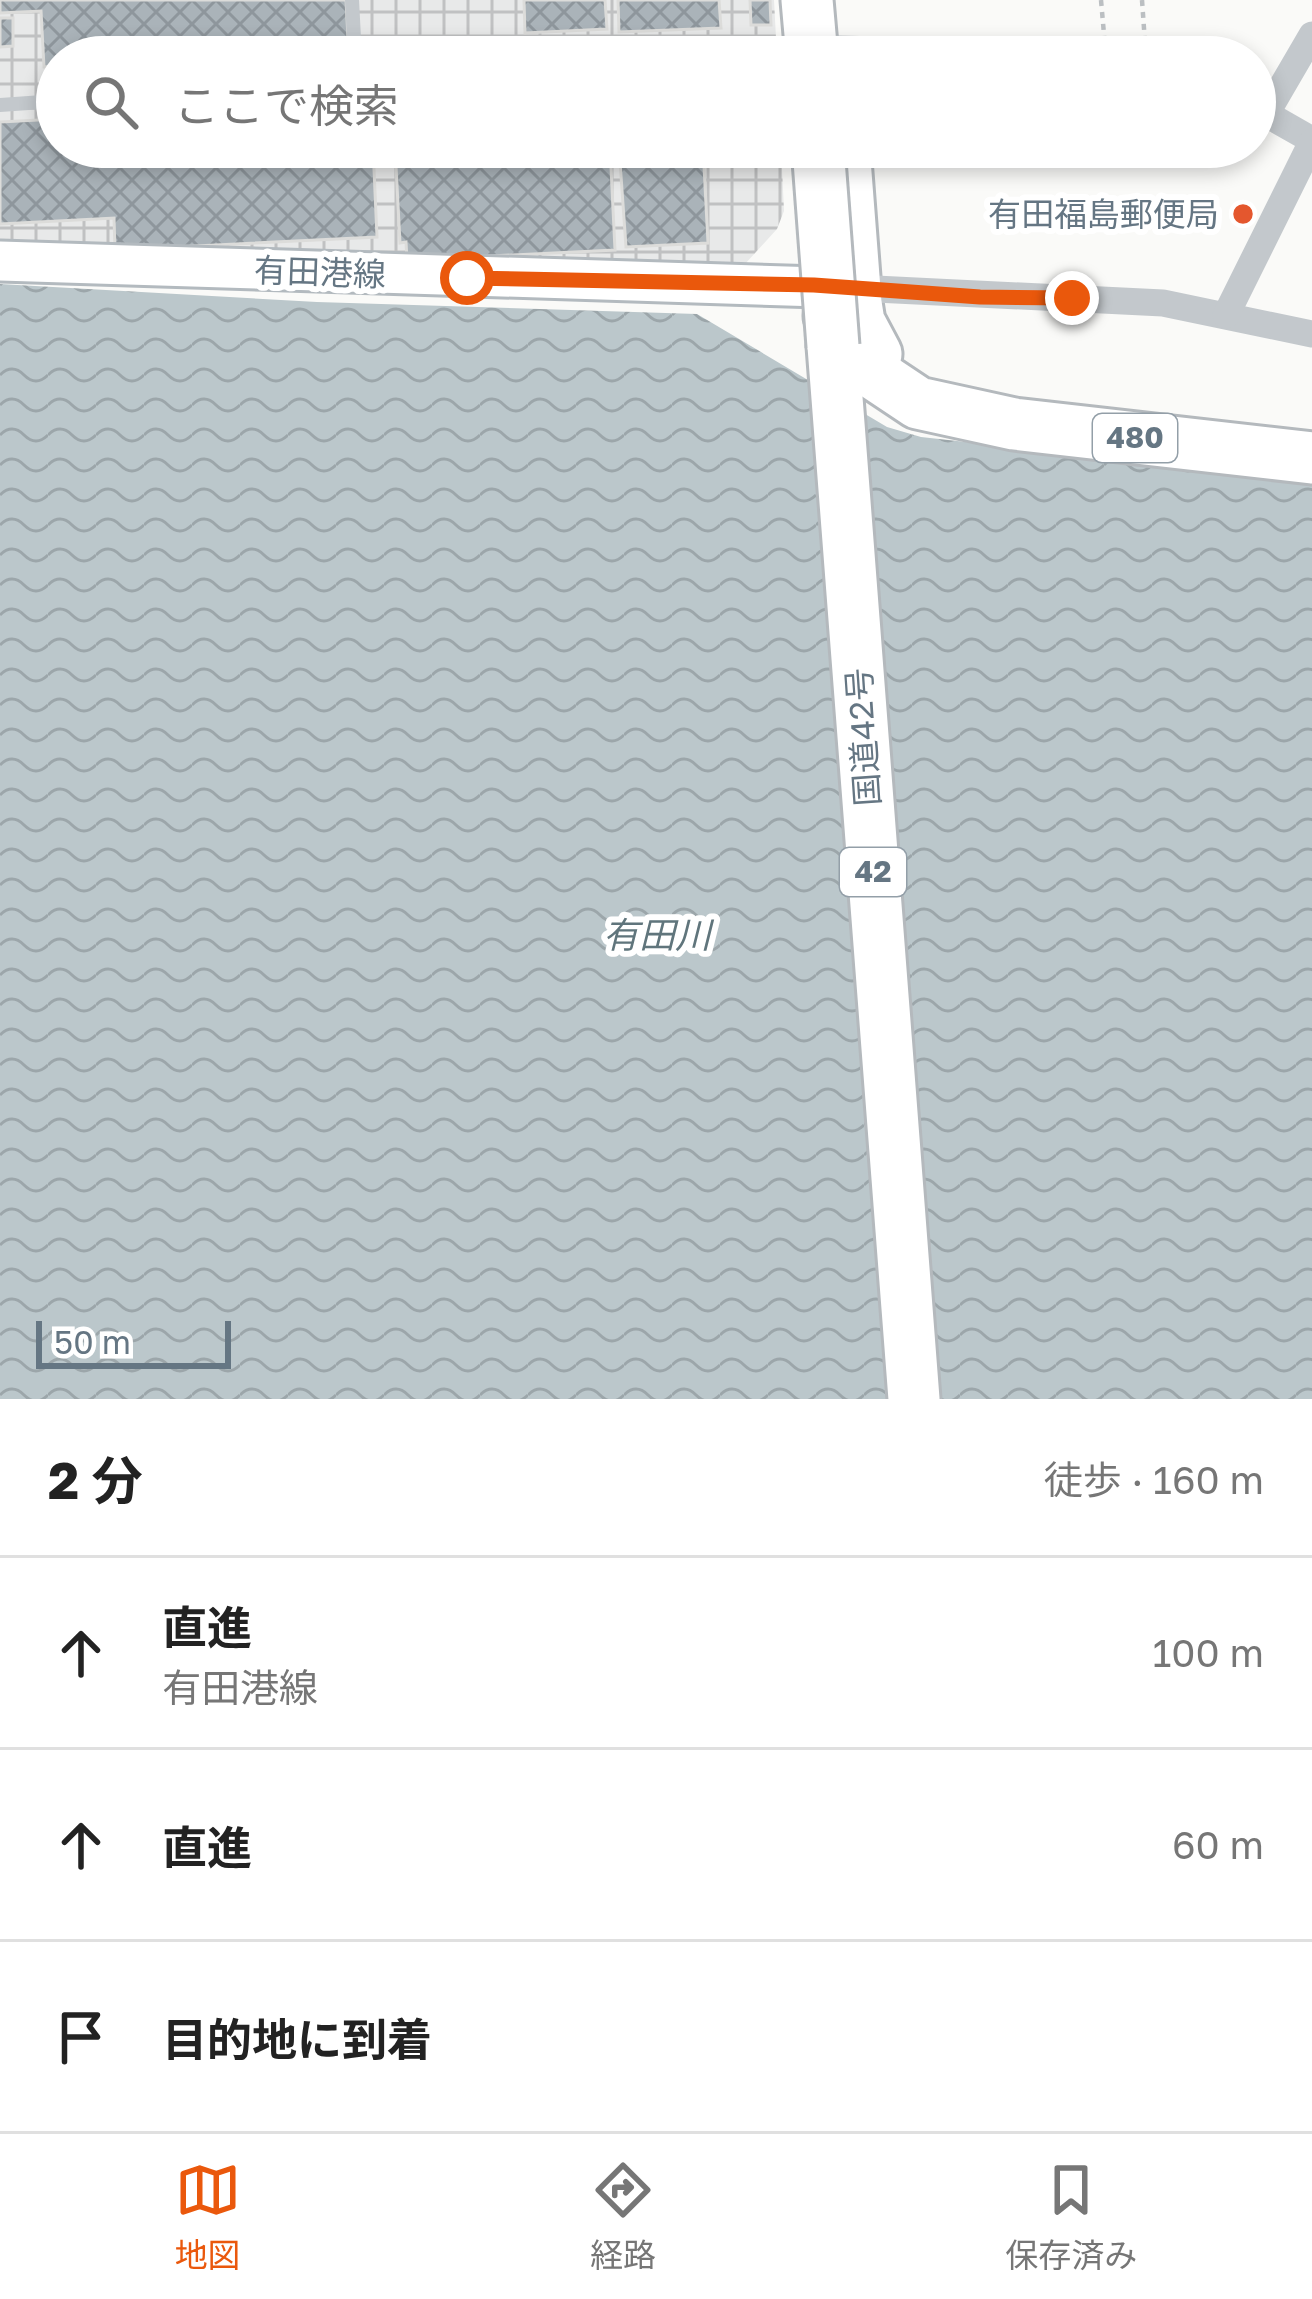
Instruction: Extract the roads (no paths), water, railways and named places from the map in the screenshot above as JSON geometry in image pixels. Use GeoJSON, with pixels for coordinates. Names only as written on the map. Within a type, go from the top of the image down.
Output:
{"type":"FeatureCollection","features":[{"type":"Feature","properties":{"kind":"highway"},"geometry":{"type":"LineString","coordinates":[[785,0],[814,36]]}},
{"type":"Feature","properties":{"kind":"highway"},"geometry":{"type":"LineString","coordinates":[[807,0],[818,36]]}},
{"type":"Feature","properties":{"kind":"highway","name":"480"},"geometry":{"type":"LineString","coordinates":[[797,168],[802,243],[835,287]]}},
{"type":"Feature","properties":{"kind":"highway","name":"国道42号"},"geometry":{"type":"LineString","coordinates":[[820,168],[914,1399]]}},
{"type":"Feature","properties":{"kind":"highway","name":"480"},"geometry":{"type":"LineString","coordinates":[[843,168],[835,287],[839,331],[873,373],[918,403],[1055,429],[1312,458]]}},
{"type":"Feature","properties":{"kind":"main road","name":"有田港線"},"geometry":{"type":"LineString","coordinates":[[0,261],[835,287]]}},
{"type":"Feature","properties":{"kind":"street"},"geometry":{"type":"LineString","coordinates":[[1276,97],[1312,35]]}},
{"type":"Feature","properties":{"kind":"street"},"geometry":{"type":"LineString","coordinates":[[1226,315],[1312,141],[1276,120]]}},
{"type":"Feature","properties":{"kind":"street"},"geometry":{"type":"LineString","coordinates":[[835,287],[1132,301],[1312,334]]}},
{"type":"Feature","properties":{"kind":"lane"},"geometry":{"type":"LineString","coordinates":[[352,0],[354,36]]}},
{"type":"Feature","properties":{"kind":"lane"},"geometry":{"type":"LineString","coordinates":[[0,104],[36,102]]}},
{"type":"Feature","properties":{"kind":"water","name":"有田川"},"geometry":{"type":"Polygon","coordinates":[[[0,284],[317,302],[697,314],[887,427],[921,437],[1312,480],[1312,1399],[0,1399],[0,284]]]}},
{"type":"Feature","properties":{"kind":"place","name":"有田福島郵便局"},"geometry":{"type":"Point","coordinates":[1243,214]}}]}
